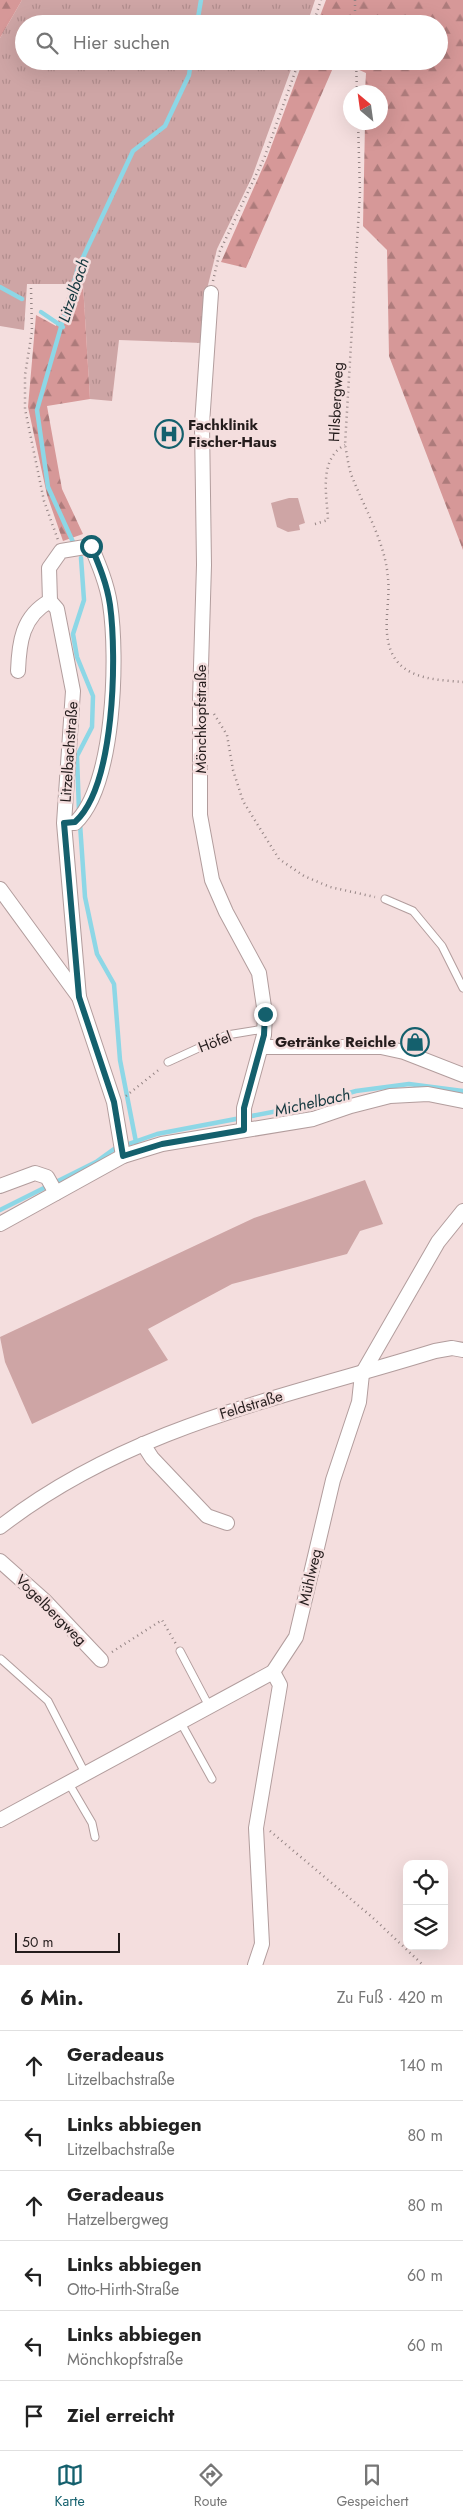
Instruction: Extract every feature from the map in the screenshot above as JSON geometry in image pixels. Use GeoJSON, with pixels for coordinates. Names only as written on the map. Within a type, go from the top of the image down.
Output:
{"type":"FeatureCollection","features":[{"type":"Feature","properties":{"kind":"street","name":"Mönchkopfstraße"},"geometry":{"type":"LineString","coordinates":[[211,293],[202,424],[204,565],[200,700],[200,815],[212,880],[226,912],[259,972],[265,1014],[264,1029],[244,1120]]}},
{"type":"Feature","properties":{"kind":"street","name":"Litzelbachstraße"},"geometry":{"type":"LineString","coordinates":[[74,820],[96,789],[109,725],[114,682],[110,605],[104,576],[91,546],[61,551],[49,568],[50,601],[55,604],[57,609],[72,691],[74,820],[79,997]]}},
{"type":"Feature","properties":{"kind":"street"},"geometry":{"type":"LineString","coordinates":[[18,671],[19,641],[38,609],[50,601]]}},
{"type":"Feature","properties":{"kind":"street"},"geometry":{"type":"LineString","coordinates":[[0,889],[79,997],[114,1102],[122,1150]]}},
{"type":"Feature","properties":{"kind":"street"},"geometry":{"type":"LineString","coordinates":[[261,1047],[381,1047],[404,1052],[463,1075]]}},
{"type":"Feature","properties":{"kind":"street"},"geometry":{"type":"LineString","coordinates":[[0,1224],[52,1186],[122,1150],[162,1144],[244,1120],[312,1119],[390,1096],[428,1094],[463,1101]]}},
{"type":"Feature","properties":{"kind":"street"},"geometry":{"type":"LineString","coordinates":[[0,1186],[34,1173],[52,1186]]}},
{"type":"Feature","properties":{"kind":"street","name":"Mühlweg"},"geometry":{"type":"LineString","coordinates":[[273,1672],[296,1637],[333,1480],[359,1402],[362,1374],[438,1242],[463,1211]]}},
{"type":"Feature","properties":{"kind":"street","name":"Feldstraße"},"geometry":{"type":"LineString","coordinates":[[0,1527],[26,1506],[78,1476],[143,1444],[192,1423],[249,1404],[362,1374],[435,1351],[452,1348],[463,1350]]}},
{"type":"Feature","properties":{"kind":"street"},"geometry":{"type":"LineString","coordinates":[[143,1444],[152,1458],[207,1516],[227,1523]]}},
{"type":"Feature","properties":{"kind":"street","name":"Vogelbergweg"},"geometry":{"type":"LineString","coordinates":[[0,1561],[45,1600],[101,1660]]}},
{"type":"Feature","properties":{"kind":"street"},"geometry":{"type":"LineString","coordinates":[[0,1820],[68,1782],[210,1708],[273,1672],[280,1685],[256,1828],[262,1944],[255,1965]]}},
{"type":"Feature","properties":{"kind":"lane"},"geometry":{"type":"LineString","coordinates":[[385,899],[413,911],[442,946],[463,988]]}},
{"type":"Feature","properties":{"kind":"lane","name":"Höfel"},"geometry":{"type":"LineString","coordinates":[[168,1062],[227,1035],[264,1029]]}},
{"type":"Feature","properties":{"kind":"lane"},"geometry":{"type":"LineString","coordinates":[[180,1651],[210,1708]]}},
{"type":"Feature","properties":{"kind":"lane"},"geometry":{"type":"LineString","coordinates":[[2,1659],[48,1701],[85,1773]]}},
{"type":"Feature","properties":{"kind":"lane"},"geometry":{"type":"LineString","coordinates":[[180,1723],[212,1780]]}},
{"type":"Feature","properties":{"kind":"lane"},"geometry":{"type":"LineString","coordinates":[[68,1782],[92,1823],[95,1837]]}},
{"type":"Feature","properties":{"kind":"path"},"geometry":{"type":"LineString","coordinates":[[316,15],[321,0]]}},
{"type":"Feature","properties":{"kind":"path"},"geometry":{"type":"LineString","coordinates":[[355,0],[356,15]]}},
{"type":"Feature","properties":{"kind":"path"},"geometry":{"type":"LineString","coordinates":[[211,293],[220,251],[265,156],[296,70]]}},
{"type":"Feature","properties":{"kind":"path"},"geometry":{"type":"LineString","coordinates":[[356,70],[357,85]]}},
{"type":"Feature","properties":{"kind":"path","name":"Hilsbergweg"},"geometry":{"type":"LineString","coordinates":[[358,130],[360,192],[344,444],[350,472],[383,552],[388,579],[386,624],[389,643],[396,660],[408,671],[422,676],[463,682]]}},
{"type":"Feature","properties":{"kind":"path"},"geometry":{"type":"LineString","coordinates":[[31,288],[32,331],[26,375],[25,409],[44,501],[61,551]]}},
{"type":"Feature","properties":{"kind":"path"},"geometry":{"type":"LineString","coordinates":[[315,524],[328,520],[325,470],[339,448],[344,444]]}},
{"type":"Feature","properties":{"kind":"path"},"geometry":{"type":"LineString","coordinates":[[200,700],[207,702],[227,735],[233,770],[243,801],[279,859],[304,876],[330,887],[385,899]]}},
{"type":"Feature","properties":{"kind":"path"},"geometry":{"type":"LineString","coordinates":[[124,1098],[152,1075]]}},
{"type":"Feature","properties":{"kind":"path"},"geometry":{"type":"LineString","coordinates":[[101,1660],[162,1620],[180,1651]]}},
{"type":"Feature","properties":{"kind":"path"},"geometry":{"type":"LineString","coordinates":[[256,1828],[266,1828],[292,1848],[423,1965]]}},
{"type":"Feature","properties":{"kind":"green space"},"geometry":{"type":"Polygon","coordinates":[[[0,0],[22,0],[0,38],[0,0]]]}},
{"type":"Feature","properties":{"kind":"green space"},"geometry":{"type":"Polygon","coordinates":[[[22,0],[315,0],[310,15],[15,15],[15,70],[291,70],[252,177],[217,249],[207,289],[202,343],[119,340],[112,401],[90,399],[83,284],[27,284],[24,330],[0,326],[0,38],[22,0]]]}},
{"type":"Feature","properties":{"kind":"green space"},"geometry":{"type":"Polygon","coordinates":[[[326,0],[463,0],[463,550],[389,356],[387,250],[363,226],[365,130],[388,130],[388,85],[365,85],[366,73],[359,70],[448,70],[448,15],[320,15],[326,0]]]}},
{"type":"Feature","properties":{"kind":"green space"},"geometry":{"type":"Polygon","coordinates":[[[300,70],[332,70],[246,268],[221,262],[267,158],[300,70]]]}},
{"type":"Feature","properties":{"kind":"green space"},"geometry":{"type":"Polygon","coordinates":[[[72,284],[83,284],[90,399],[47,406],[62,489],[83,534],[63,541],[47,495],[28,407],[36,315],[56,326],[72,284]]]}},
{"type":"Feature","properties":{"kind":"green space"},"geometry":{"type":"Polygon","coordinates":[[[289,498],[298,498],[305,523],[299,525],[300,530],[288,532],[277,527],[271,503],[289,498]]]}},
{"type":"Feature","properties":{"kind":"green space"},"geometry":{"type":"Polygon","coordinates":[[[365,1180],[383,1224],[360,1231],[347,1254],[232,1284],[148,1329],[168,1360],[32,1424],[5,1362],[0,1337],[254,1218],[365,1180]]]}},
{"type":"Feature","properties":{"kind":"waterway","name":"Litzelbach"},"geometry":{"type":"LineString","coordinates":[[198,15],[201,0]]}},
{"type":"Feature","properties":{"kind":"waterway","name":"Litzelbach"},"geometry":{"type":"LineString","coordinates":[[73,542],[48,487],[37,410],[78,268],[133,151],[165,126],[190,70]]}},
{"type":"Feature","properties":{"kind":"waterway"},"geometry":{"type":"LineString","coordinates":[[0,287],[22,299]]}},
{"type":"Feature","properties":{"kind":"waterway"},"geometry":{"type":"LineString","coordinates":[[41,312],[63,327]]}},
{"type":"Feature","properties":{"kind":"waterway","name":"Litzelbach"},"geometry":{"type":"LineString","coordinates":[[79,811],[77,756],[92,727],[93,696],[77,657],[73,634],[84,600],[81,558]]}},
{"type":"Feature","properties":{"kind":"waterway"},"geometry":{"type":"LineString","coordinates":[[80,824],[85,897],[97,954],[114,984],[120,1060],[136,1142]]}},
{"type":"Feature","properties":{"kind":"waterway","name":"Michelbach"},"geometry":{"type":"LineString","coordinates":[[0,1210],[96,1162],[114,1149],[157,1134],[304,1106],[356,1091],[409,1084],[463,1091]]}},
{"type":"Feature","properties":{"kind":"place","name":"Fachklinik Fischer-Haus"},"geometry":{"type":"Point","coordinates":[169,434]}},
{"type":"Feature","properties":{"kind":"place","name":"Getränke Reichle"},"geometry":{"type":"Point","coordinates":[415,1042]}},
{"type":"Feature","properties":{"kind":"route"},"geometry":{"type":"LineString","coordinates":[[91,546],[104,576],[110,605],[114,682],[108,734],[96,789],[84,814],[75,822],[64,823],[79,997],[87,1015],[114,1102],[123,1156],[162,1144],[244,1130],[244,1108],[264,1035],[265,1014]]}}]}
